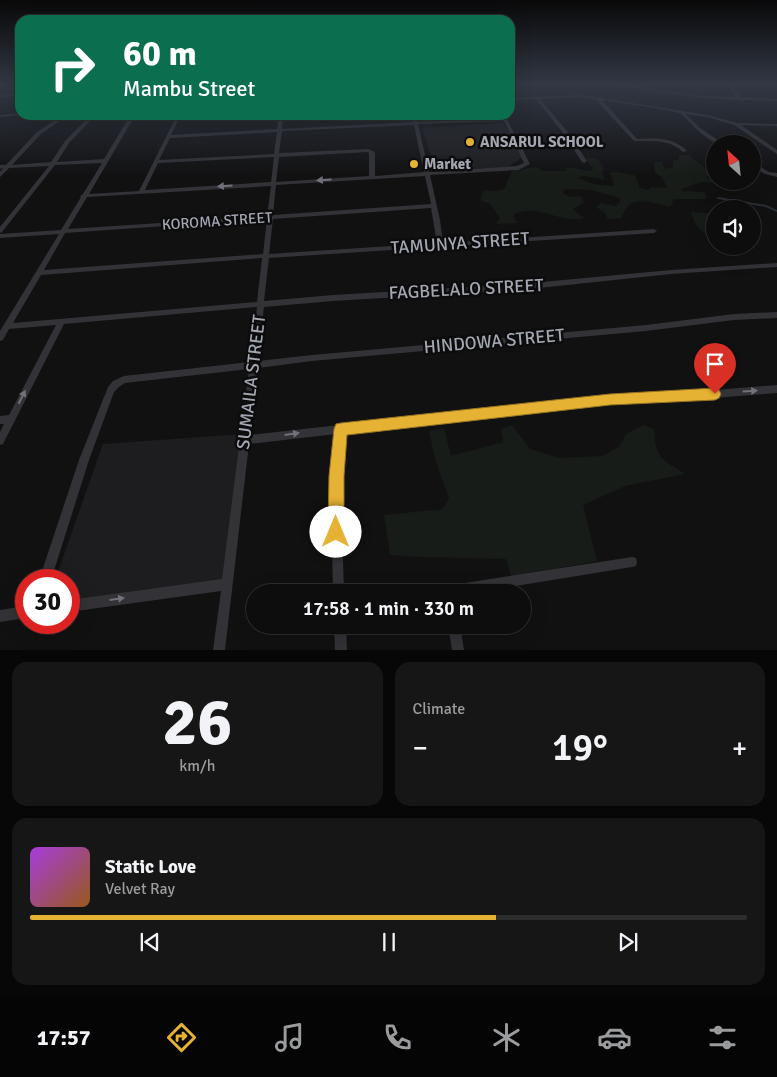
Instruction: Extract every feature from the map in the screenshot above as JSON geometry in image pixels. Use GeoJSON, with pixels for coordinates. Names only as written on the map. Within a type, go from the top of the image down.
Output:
{"type":"FeatureCollection","features":[{"type":"Feature","properties":{"kind":"street"},"geometry":{"type":"LineString","coordinates":[[551,115],[584,161]]}},
{"type":"Feature","properties":{"kind":"street"},"geometry":{"type":"LineString","coordinates":[[613,115],[636,140],[672,141],[685,151]]}},
{"type":"Feature","properties":{"kind":"street"},"geometry":{"type":"LineString","coordinates":[[684,115],[698,129],[708,135]]}},
{"type":"Feature","properties":{"kind":"street"},"geometry":{"type":"LineString","coordinates":[[702,115],[736,124],[777,125]]}},
{"type":"Feature","properties":{"kind":"street"},"geometry":{"type":"LineString","coordinates":[[0,120],[3,116]]}},
{"type":"Feature","properties":{"kind":"street"},"geometry":{"type":"LineString","coordinates":[[0,175],[39,133],[58,120]]}},
{"type":"Feature","properties":{"kind":"street"},"geometry":{"type":"LineString","coordinates":[[0,231],[53,164],[66,142],[89,120]]}},
{"type":"Feature","properties":{"kind":"street"},"geometry":{"type":"LineString","coordinates":[[0,338],[130,120]]}},
{"type":"Feature","properties":{"kind":"street"},"geometry":{"type":"LineString","coordinates":[[141,192],[176,120]]}},
{"type":"Feature","properties":{"kind":"street","name":"SUMAILA STREET"},"geometry":{"type":"LineString","coordinates":[[220,650],[254,365],[280,120]]}},
{"type":"Feature","properties":{"kind":"street"},"geometry":{"type":"LineString","coordinates":[[415,120],[434,206],[440,244]]}},
{"type":"Feature","properties":{"kind":"street"},"geometry":{"type":"LineString","coordinates":[[168,137],[474,120]]}},
{"type":"Feature","properties":{"kind":"street"},"geometry":{"type":"LineString","coordinates":[[83,196],[518,168],[527,164],[505,120]]}},
{"type":"Feature","properties":{"kind":"street"},"geometry":{"type":"LineString","coordinates":[[736,124],[777,152]]}},
{"type":"Feature","properties":{"kind":"street"},"geometry":{"type":"LineString","coordinates":[[155,162],[368,150],[372,152],[372,177]]}},
{"type":"Feature","properties":{"kind":"street"},"geometry":{"type":"LineString","coordinates":[[0,167],[104,161]]}},
{"type":"Feature","properties":{"kind":"street"},"geometry":{"type":"LineString","coordinates":[[761,168],[777,174]]}},
{"type":"Feature","properties":{"kind":"street","name":"KOROMA STREET"},"geometry":{"type":"LineString","coordinates":[[0,236],[434,206]]}},
{"type":"Feature","properties":{"kind":"street","name":"TAMUNYA STREET"},"geometry":{"type":"LineString","coordinates":[[38,273],[440,244],[654,231]]}},
{"type":"Feature","properties":{"kind":"street","name":"FAGBELALO STREET"},"geometry":{"type":"LineString","coordinates":[[7,326],[260,304],[542,285],[671,272],[777,265]]}},
{"type":"Feature","properties":{"kind":"street","name":"HINDOWA STREET"},"geometry":{"type":"LineString","coordinates":[[49,569],[84,460],[116,384],[133,379],[472,342],[646,328],[734,317],[777,315]]}},
{"type":"Feature","properties":{"kind":"street"},"geometry":{"type":"LineString","coordinates":[[0,441],[62,321]]}},
{"type":"Feature","properties":{"kind":"street"},"geometry":{"type":"LineString","coordinates":[[244,440],[602,400],[777,389]]}},
{"type":"Feature","properties":{"kind":"street"},"geometry":{"type":"LineString","coordinates":[[0,420],[11,419]]}},
{"type":"Feature","properties":{"kind":"street"},"geometry":{"type":"LineString","coordinates":[[339,584],[336,499],[341,429]]}},
{"type":"Feature","properties":{"kind":"street"},"geometry":{"type":"LineString","coordinates":[[495,584],[632,562]]}},
{"type":"Feature","properties":{"kind":"street"},"geometry":{"type":"LineString","coordinates":[[80,604],[227,584]]}},
{"type":"Feature","properties":{"kind":"street"},"geometry":{"type":"LineString","coordinates":[[0,616],[15,614]]}},
{"type":"Feature","properties":{"kind":"street"},"geometry":{"type":"LineString","coordinates":[[340,634],[341,650]]}},
{"type":"Feature","properties":{"kind":"street"},"geometry":{"type":"LineString","coordinates":[[455,634],[458,650]]}},
{"type":"Feature","properties":{"kind":"shaded area","name":"ANSARUL SCHOOL"},"geometry":{"type":"Polygon","coordinates":[[[503,123],[523,157],[508,167],[436,171],[422,128],[503,123]]]}},
{"type":"Feature","properties":{"kind":"shaded area"},"geometry":{"type":"Polygon","coordinates":[[[679,155],[689,155],[706,169],[706,182],[681,189],[681,191],[705,192],[707,199],[674,199],[670,207],[650,202],[634,202],[627,207],[621,218],[608,219],[604,212],[596,207],[601,203],[615,206],[620,203],[620,198],[592,190],[564,189],[563,193],[570,197],[581,196],[584,202],[573,209],[585,218],[566,219],[541,212],[524,211],[514,214],[514,218],[518,223],[496,224],[500,218],[490,204],[480,200],[484,190],[496,191],[504,189],[512,171],[536,167],[542,171],[566,171],[566,168],[569,168],[592,171],[593,168],[586,157],[598,159],[604,168],[602,172],[605,180],[584,176],[577,178],[594,184],[614,186],[609,173],[616,172],[635,175],[640,188],[649,190],[652,187],[667,188],[662,177],[655,173],[654,162],[662,162],[665,169],[673,167],[673,161],[679,159],[679,155]]]}},
{"type":"Feature","properties":{"kind":"shaded area"},"geometry":{"type":"Polygon","coordinates":[[[691,212],[706,213],[706,233],[699,228],[691,212]]]}},
{"type":"Feature","properties":{"kind":"shaded area"},"geometry":{"type":"Polygon","coordinates":[[[512,425],[530,449],[559,458],[602,456],[619,447],[626,434],[643,425],[654,429],[656,446],[661,457],[685,474],[625,486],[583,505],[597,561],[511,577],[506,559],[390,555],[384,515],[443,509],[449,498],[435,459],[429,431],[444,428],[451,456],[503,442],[501,429],[512,425]]]}},
{"type":"Feature","properties":{"kind":"shaded area"},"geometry":{"type":"Polygon","coordinates":[[[242,434],[225,580],[80,599],[80,569],[59,569],[103,444],[242,434]]]}},
{"type":"Feature","properties":{"kind":"waterway"},"geometry":{"type":"LineString","coordinates":[[718,198],[766,206],[777,211]]}},
{"type":"Feature","properties":{"kind":"place","name":"ANSARUL SCHOOL"},"geometry":{"type":"Point","coordinates":[470,142]}},
{"type":"Feature","properties":{"kind":"place","name":"Market"},"geometry":{"type":"Point","coordinates":[414,164]}},
{"type":"Feature","properties":{"kind":"route"},"geometry":{"type":"LineString","coordinates":[[336,532],[336,476],[341,429],[369,424],[423,421],[502,410],[553,407],[610,399],[715,394]]}}]}
